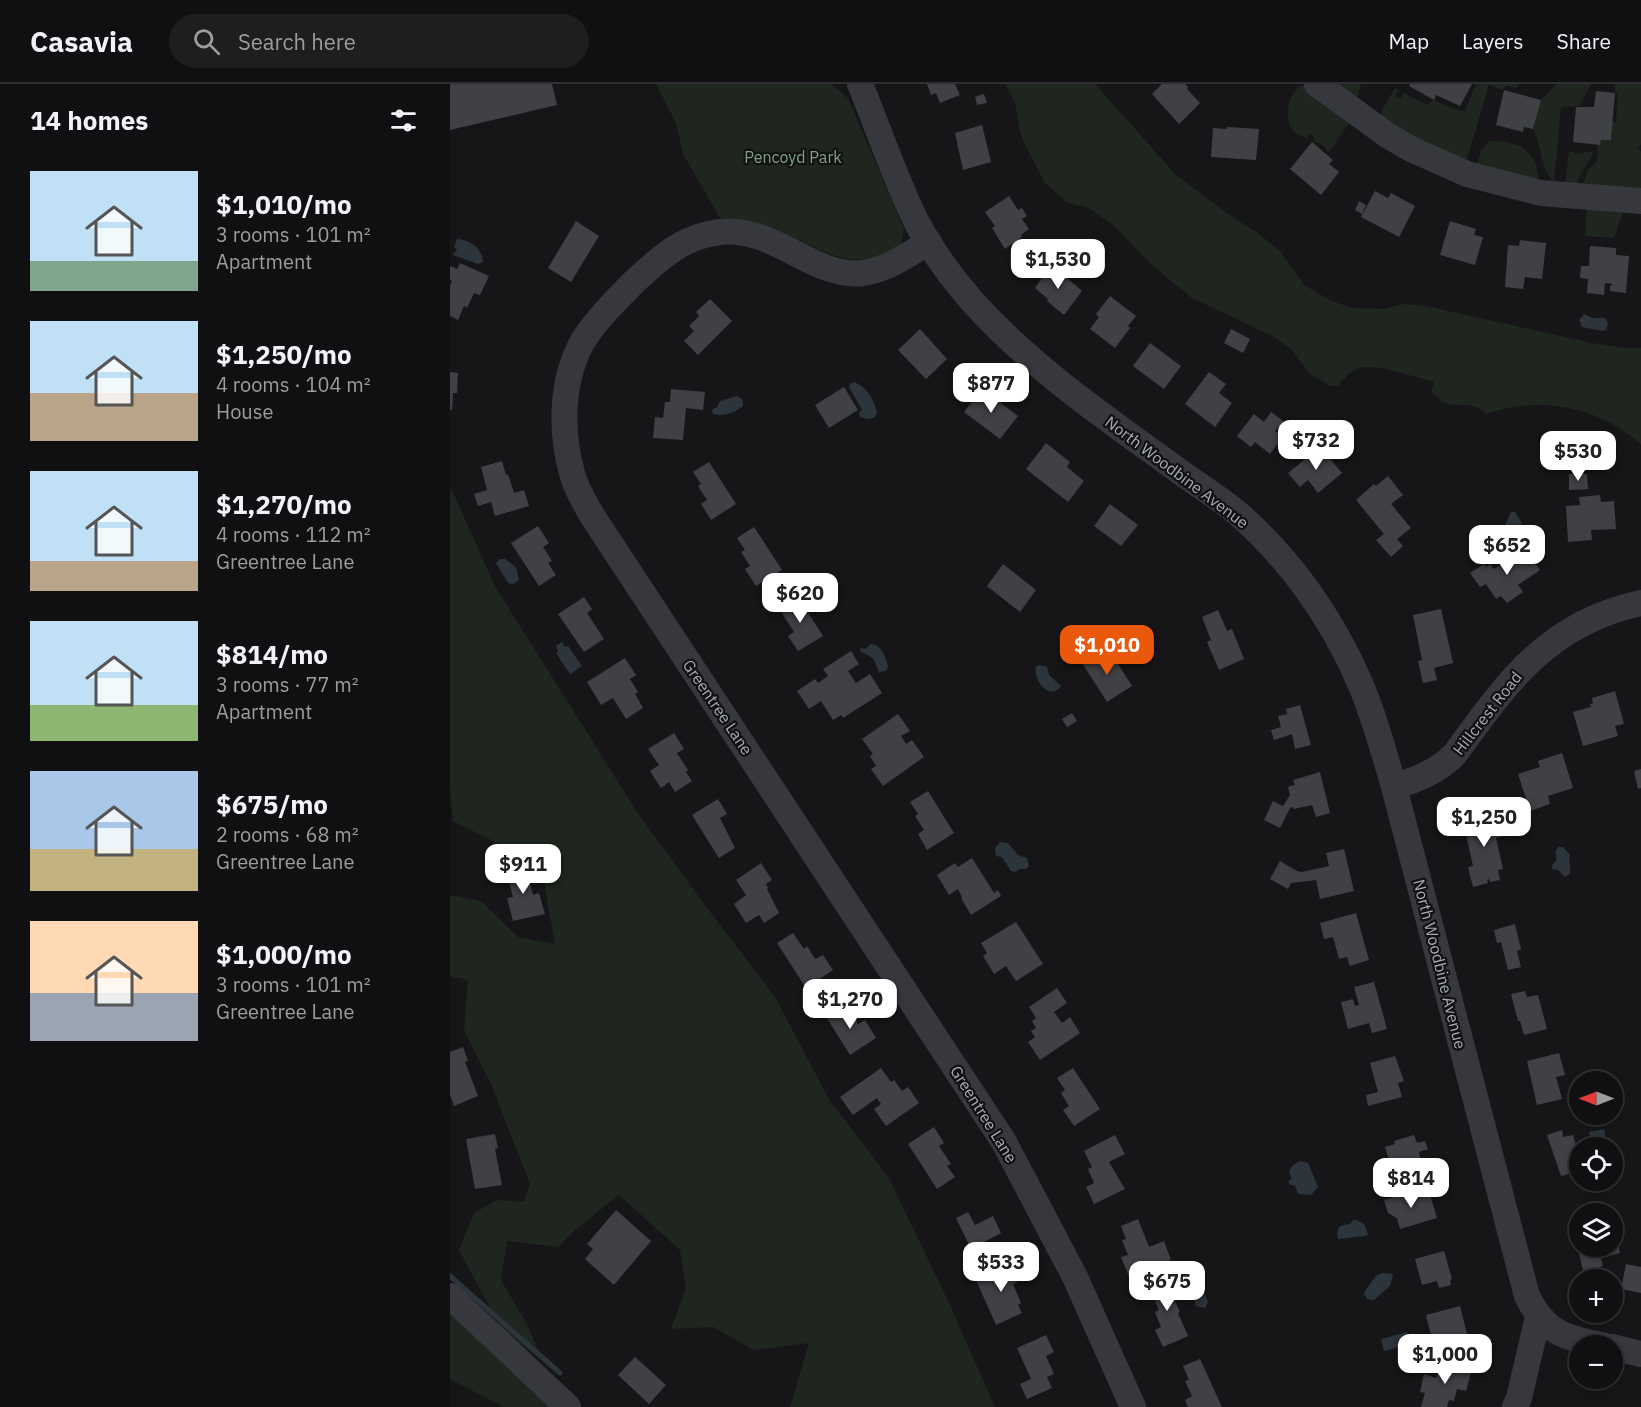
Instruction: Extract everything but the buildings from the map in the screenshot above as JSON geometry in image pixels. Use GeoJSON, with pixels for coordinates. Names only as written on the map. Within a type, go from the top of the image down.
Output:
{"type":"FeatureCollection","features":[{"type":"Feature","properties":{"kind":"street","name":"North Woodbine Avenue"},"geometry":{"type":"LineString","coordinates":[[860,84],[905,195],[929,242],[943,265],[972,300],[1014,344],[1062,386],[1234,511],[1270,545],[1305,587],[1336,634],[1360,682],[1394,787],[1521,1280],[1538,1317],[1551,1328],[1569,1336]]}},
{"type":"Feature","properties":{"kind":"street"},"geometry":{"type":"LineString","coordinates":[[1317,84],[1387,135],[1411,149],[1467,174],[1541,193],[1641,201]]}},
{"type":"Feature","properties":{"kind":"street","name":"Greentree Lane"},"geometry":{"type":"LineString","coordinates":[[929,242],[894,262],[863,273],[849,273],[833,269],[770,240],[740,232],[703,235],[672,248],[623,293],[584,340],[575,358],[568,381],[565,424],[567,451],[572,474],[591,514],[1004,1142],[1073,1273],[1133,1407]]}},
{"type":"Feature","properties":{"kind":"street","name":"Hillcrest Road"},"geometry":{"type":"LineString","coordinates":[[1394,787],[1421,778],[1445,764],[1509,682],[1553,641],[1589,620],[1641,603]]}},
{"type":"Feature","properties":{"kind":"street"},"geometry":{"type":"LineString","coordinates":[[450,1296],[568,1407]]}},
{"type":"Feature","properties":{"kind":"street"},"geometry":{"type":"LineString","coordinates":[[1515,1407],[1538,1317]]}},
{"type":"Feature","properties":{"kind":"street"},"geometry":{"type":"LineString","coordinates":[[1623,1350],[1641,1354]]}},
{"type":"Feature","properties":{"kind":"green space","name":"Pencoyd Park"},"geometry":{"type":"Polygon","coordinates":[[[656,84],[831,84],[848,98],[904,229],[901,244],[885,254],[870,259],[841,258],[768,227],[720,218],[683,154],[676,123],[656,84]]]}},
{"type":"Feature","properties":{"kind":"green space"},"geometry":{"type":"Polygon","coordinates":[[[1005,84],[1095,84],[1177,176],[1258,233],[1281,252],[1304,285],[1332,301],[1352,308],[1384,309],[1404,304],[1426,306],[1592,343],[1641,348],[1641,444],[1606,421],[1568,408],[1527,405],[1486,414],[1477,407],[1448,404],[1431,392],[1434,382],[1385,369],[1367,367],[1356,369],[1338,386],[1330,386],[1310,374],[1292,350],[1274,337],[1190,297],[1152,265],[1114,226],[1089,208],[1068,203],[1045,183],[1023,141],[1015,102],[1005,84]]]}},
{"type":"Feature","properties":{"kind":"green space"},"geometry":{"type":"Polygon","coordinates":[[[1334,84],[1361,84],[1355,99],[1352,93],[1334,84]]]}},
{"type":"Feature","properties":{"kind":"green space"},"geometry":{"type":"Polygon","coordinates":[[[1476,84],[1519,84],[1518,88],[1506,86],[1504,90],[1489,85],[1466,162],[1383,121],[1382,110],[1395,88],[1399,90],[1396,94],[1397,98],[1401,98],[1404,93],[1427,105],[1434,100],[1459,111],[1465,111],[1476,84]]]}},
{"type":"Feature","properties":{"kind":"green space"},"geometry":{"type":"Polygon","coordinates":[[[1557,84],[1591,84],[1579,106],[1561,107],[1554,182],[1546,171],[1533,129],[1541,100],[1557,84]]]}},
{"type":"Feature","properties":{"kind":"green space"},"geometry":{"type":"Polygon","coordinates":[[[1615,84],[1641,84],[1641,144],[1638,149],[1641,152],[1641,192],[1583,186],[1587,172],[1597,161],[1598,144],[1600,145],[1601,140],[1611,140],[1612,122],[1616,122],[1618,93],[1615,92],[1615,84]]]}},
{"type":"Feature","properties":{"kind":"green space"},"geometry":{"type":"Polygon","coordinates":[[[1303,85],[1351,121],[1328,153],[1324,146],[1314,141],[1313,135],[1309,135],[1307,139],[1294,131],[1289,123],[1288,110],[1291,97],[1303,85]]]}},
{"type":"Feature","properties":{"kind":"green space"},"geometry":{"type":"Polygon","coordinates":[[[1490,141],[1510,143],[1525,149],[1534,162],[1539,181],[1477,166],[1481,150],[1490,141]]]}},
{"type":"Feature","properties":{"kind":"green space"},"geometry":{"type":"Polygon","coordinates":[[[1569,151],[1579,153],[1594,151],[1577,186],[1565,184],[1569,151]]]}},
{"type":"Feature","properties":{"kind":"green space"},"geometry":{"type":"Polygon","coordinates":[[[1587,207],[1624,210],[1614,238],[1585,236],[1587,207]]]}},
{"type":"Feature","properties":{"kind":"green space"},"geometry":{"type":"Polygon","coordinates":[[[450,486],[496,588],[637,812],[775,997],[830,1101],[889,1178],[949,1303],[995,1407],[790,1407],[809,1343],[753,1350],[713,1327],[671,1329],[686,1288],[680,1250],[619,1195],[558,1247],[507,1241],[501,1280],[528,1326],[543,1361],[501,1328],[459,1250],[474,1213],[497,1200],[524,1202],[530,1184],[491,1084],[464,1031],[468,980],[450,976],[450,895],[481,901],[518,937],[555,944],[541,865],[453,821],[450,790],[450,486]]]}},
{"type":"Feature","properties":{"kind":"green space"},"geometry":{"type":"Polygon","coordinates":[[[450,1309],[559,1407],[504,1407],[450,1379],[450,1309]]]}},
{"type":"Feature","properties":{"kind":"shaded area"},"geometry":{"type":"Polygon","coordinates":[[[457,239],[466,241],[478,249],[483,262],[478,264],[453,255],[457,249],[454,247],[457,239]]]}},
{"type":"Feature","properties":{"kind":"shaded area"},"geometry":{"type":"Polygon","coordinates":[[[1584,314],[1593,318],[1605,318],[1608,323],[1606,330],[1582,327],[1579,320],[1584,314]]]}},
{"type":"Feature","properties":{"kind":"shaded area"},"geometry":{"type":"Polygon","coordinates":[[[854,382],[863,387],[872,399],[877,414],[874,418],[860,417],[859,412],[862,410],[849,387],[854,382]]]}},
{"type":"Feature","properties":{"kind":"shaded area"},"geometry":{"type":"Polygon","coordinates":[[[737,396],[743,400],[743,406],[729,414],[713,414],[712,410],[720,401],[737,396]]]}},
{"type":"Feature","properties":{"kind":"shaded area"},"geometry":{"type":"Polygon","coordinates":[[[1511,512],[1515,512],[1522,523],[1511,537],[1500,538],[1495,531],[1505,525],[1511,512]]]}},
{"type":"Feature","properties":{"kind":"shaded area"},"geometry":{"type":"Polygon","coordinates":[[[500,559],[505,559],[516,567],[519,580],[514,584],[508,583],[496,563],[500,559]]]}},
{"type":"Feature","properties":{"kind":"shaded area"},"geometry":{"type":"Polygon","coordinates":[[[562,642],[565,647],[568,646],[582,666],[570,674],[556,653],[558,651],[556,646],[562,642]]]}},
{"type":"Feature","properties":{"kind":"shaded area"},"geometry":{"type":"Polygon","coordinates":[[[871,644],[878,646],[883,652],[888,666],[886,671],[879,672],[873,658],[860,651],[861,648],[866,649],[871,644]]]}},
{"type":"Feature","properties":{"kind":"shaded area"},"geometry":{"type":"Polygon","coordinates":[[[1039,665],[1047,667],[1049,675],[1061,686],[1057,690],[1052,692],[1047,690],[1040,683],[1036,672],[1036,667],[1039,665]]]}},
{"type":"Feature","properties":{"kind":"shaded area"},"geometry":{"type":"Polygon","coordinates":[[[1000,842],[1008,843],[1018,855],[1027,858],[1029,866],[1026,869],[1011,871],[1002,857],[996,856],[995,848],[1000,842]]]}},
{"type":"Feature","properties":{"kind":"shaded area"},"geometry":{"type":"Polygon","coordinates":[[[1558,847],[1563,847],[1570,855],[1570,874],[1565,877],[1558,870],[1552,869],[1558,847]]]}},
{"type":"Feature","properties":{"kind":"shaded area"},"geometry":{"type":"Polygon","coordinates":[[[1604,1129],[1606,1137],[1590,1137],[1589,1132],[1604,1129]]]}},
{"type":"Feature","properties":{"kind":"shaded area"},"geometry":{"type":"Polygon","coordinates":[[[1300,1161],[1308,1163],[1318,1187],[1311,1195],[1298,1194],[1295,1186],[1289,1184],[1289,1180],[1292,1179],[1289,1171],[1300,1161]]]}},
{"type":"Feature","properties":{"kind":"shaded area"},"geometry":{"type":"Polygon","coordinates":[[[1354,1219],[1364,1224],[1368,1234],[1338,1239],[1340,1227],[1350,1224],[1354,1219]]]}},
{"type":"Feature","properties":{"kind":"shaded area"},"geometry":{"type":"Polygon","coordinates":[[[1382,1273],[1393,1274],[1390,1286],[1374,1300],[1367,1299],[1365,1291],[1376,1276],[1382,1273]]]}},
{"type":"Feature","properties":{"kind":"shaded area"},"geometry":{"type":"Polygon","coordinates":[[[1188,1279],[1196,1282],[1203,1291],[1208,1302],[1205,1308],[1196,1306],[1194,1300],[1187,1294],[1186,1281],[1188,1279]]]}},
{"type":"Feature","properties":{"kind":"shaded area"},"geometry":{"type":"Polygon","coordinates":[[[1407,1332],[1410,1344],[1384,1351],[1381,1339],[1407,1332]]]}},
{"type":"Feature","properties":{"kind":"waterway"},"geometry":{"type":"LineString","coordinates":[[450,1276],[560,1373]]}}]}
